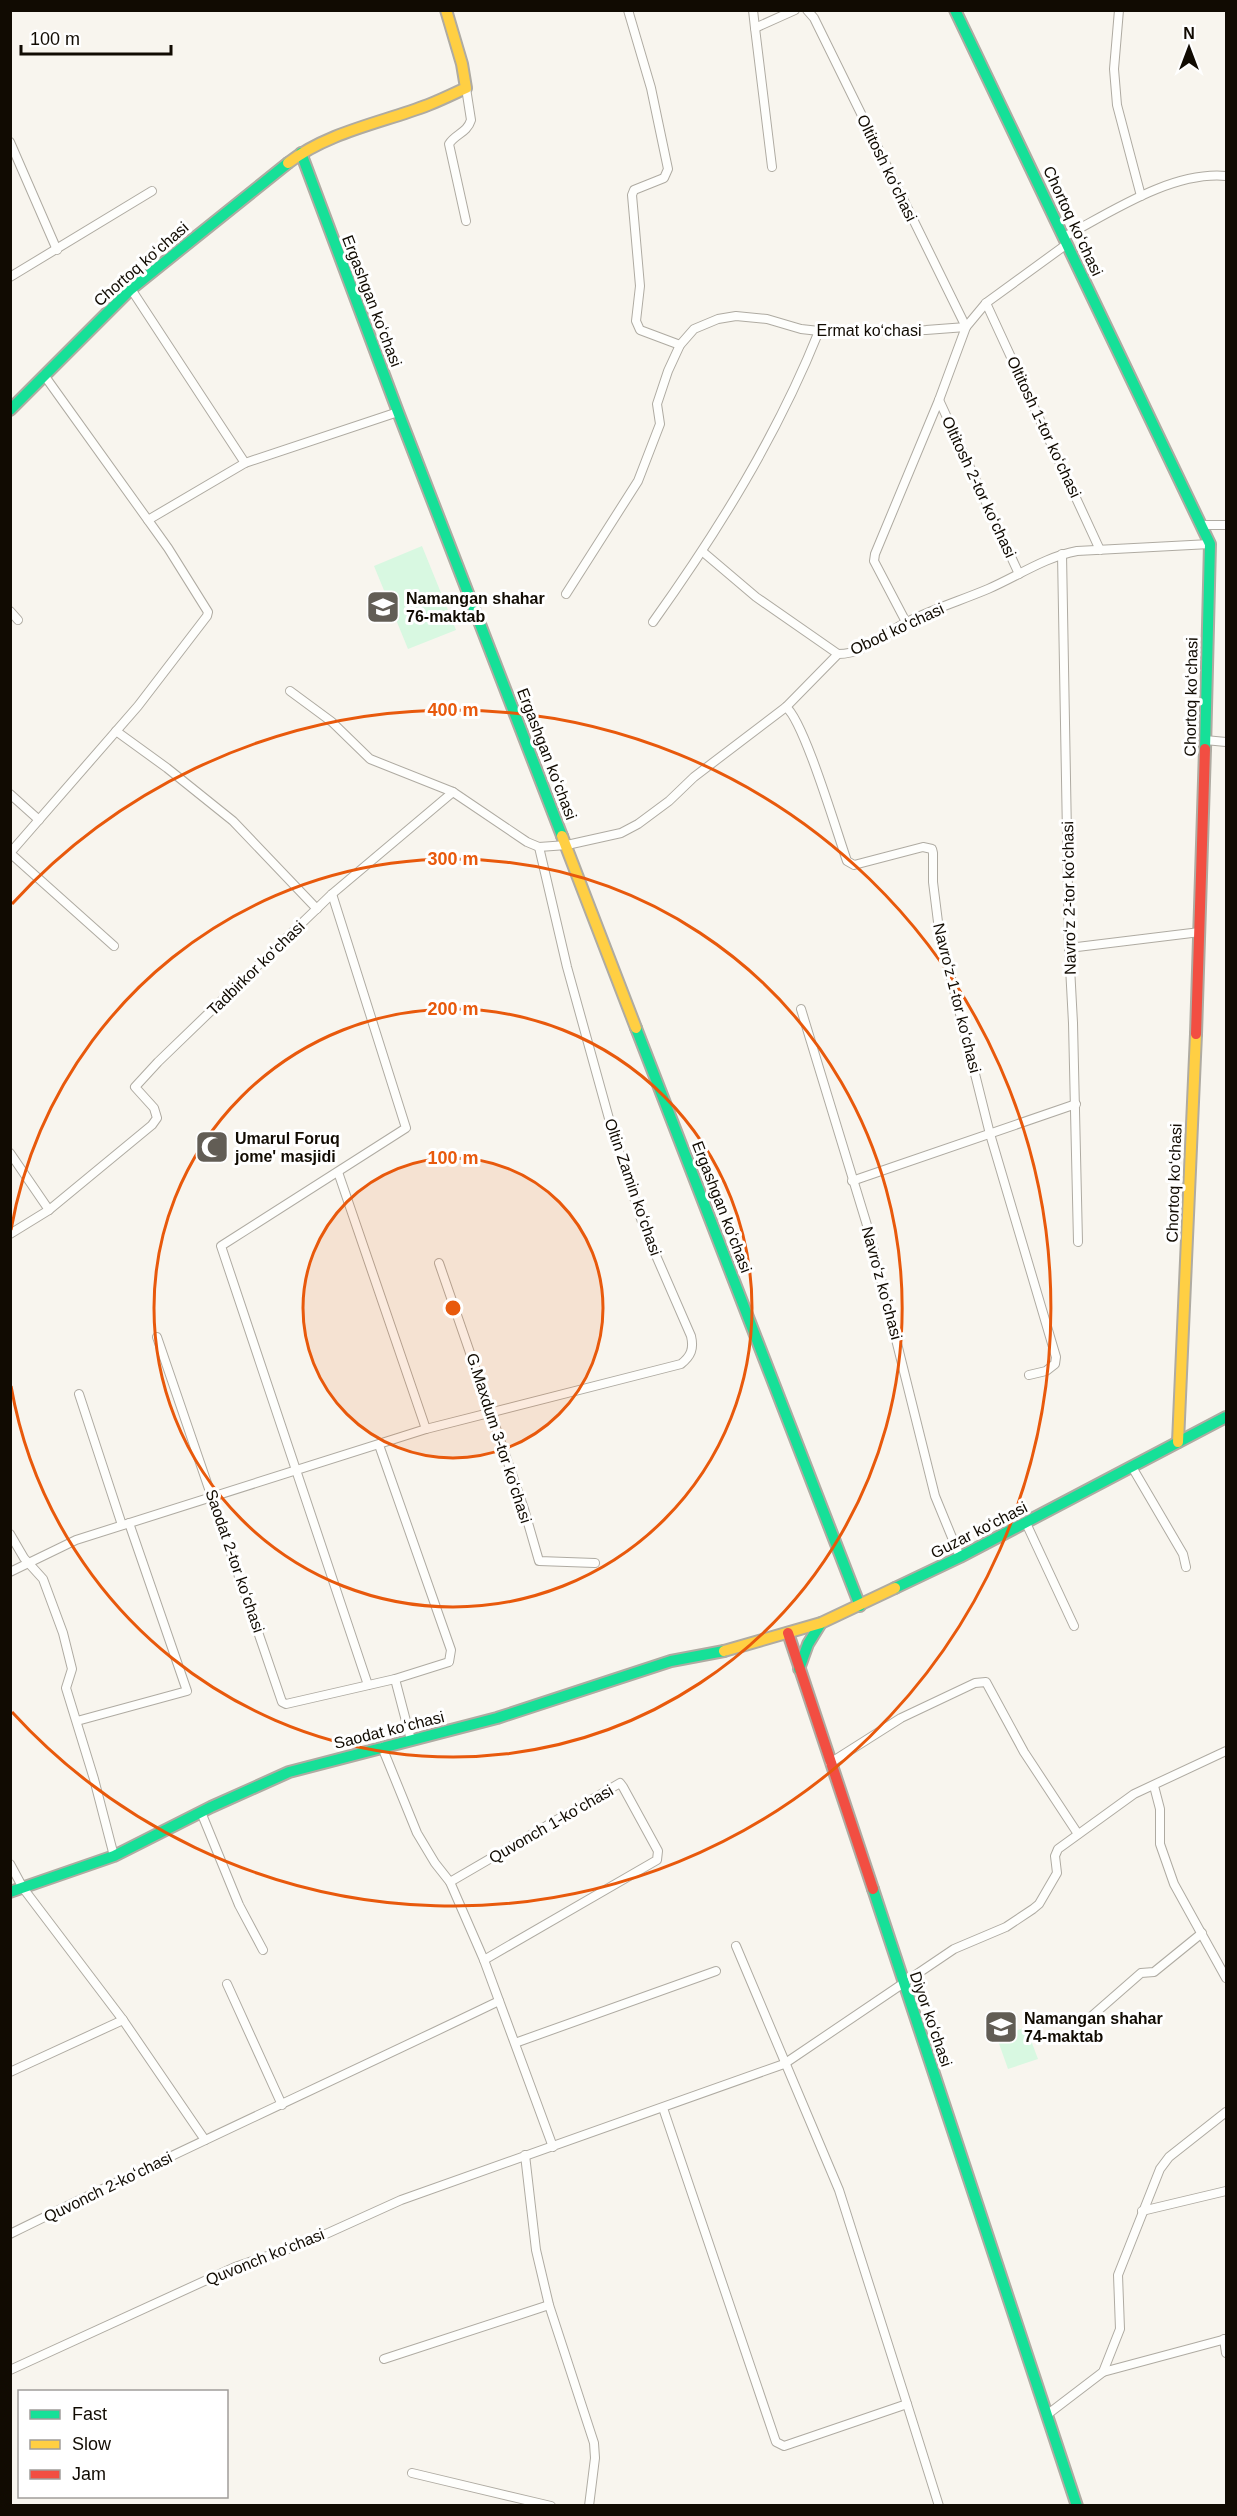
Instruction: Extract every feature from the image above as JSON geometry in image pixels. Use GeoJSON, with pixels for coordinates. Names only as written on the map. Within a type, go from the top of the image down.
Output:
{"type":"FeatureCollection","features":[{"type":"Feature","properties":{"kind":"main road"},"geometry":{"type":"LineString","coordinates":[[301,153],[360,127],[429,105],[466,88],[462,64],[446,10]]}},
{"type":"Feature","properties":{"kind":"main road","name":"Chortoq koʻchasi"},"geometry":{"type":"LineString","coordinates":[[955,10],[1203,525],[1210,544],[1200,932],[1178,1442]]}},
{"type":"Feature","properties":{"kind":"main road","name":"Chortoq koʻchasi"},"geometry":{"type":"LineString","coordinates":[[10,410],[131,289],[301,153]]}},
{"type":"Feature","properties":{"kind":"main road","name":"Ergashgan koʻchasi"},"geometry":{"type":"LineString","coordinates":[[301,153],[398,412],[860,1606]]}},
{"type":"Feature","properties":{"kind":"main road","name":"Guzar koʻchasi"},"geometry":{"type":"LineString","coordinates":[[788,1634],[860,1606],[960,1557],[1227,1417]]}},
{"type":"Feature","properties":{"kind":"main road"},"geometry":{"type":"LineString","coordinates":[[799,1669],[808,1644],[821,1623]]}},
{"type":"Feature","properties":{"kind":"main road","name":"Diyor koʻchasi"},"geometry":{"type":"LineString","coordinates":[[788,1634],[1077,2505]]}},
{"type":"Feature","properties":{"kind":"main road","name":"Saodat koʻchasi"},"geometry":{"type":"LineString","coordinates":[[10,1892],[114,1856],[201,1812],[289,1772],[497,1718],[671,1661],[738,1648],[788,1634]]}},
{"type":"Feature","properties":{"kind":"street"},"geometry":{"type":"LineString","coordinates":[[628,10],[651,88],[668,169],[664,178],[634,190],[632,195],[640,286],[636,321],[640,330],[680,345]]}},
{"type":"Feature","properties":{"kind":"street"},"geometry":{"type":"LineString","coordinates":[[753,10],[772,167]]}},
{"type":"Feature","properties":{"kind":"street"},"geometry":{"type":"LineString","coordinates":[[755,28],[795,10]]}},
{"type":"Feature","properties":{"kind":"street","name":"Oltitosh koʻchasi"},"geometry":{"type":"LineString","coordinates":[[807,10],[966,327]]}},
{"type":"Feature","properties":{"kind":"street"},"geometry":{"type":"LineString","coordinates":[[1119,10],[1114,69],[1117,105],[1141,196]]}},
{"type":"Feature","properties":{"kind":"street"},"geometry":{"type":"LineString","coordinates":[[466,88],[471,120],[463,134],[452,139],[449,144],[466,221]]}},
{"type":"Feature","properties":{"kind":"street"},"geometry":{"type":"LineString","coordinates":[[10,142],[57,250]]}},
{"type":"Feature","properties":{"kind":"street"},"geometry":{"type":"LineString","coordinates":[[906,622],[874,561],[874,554],[939,400],[966,327],[986,303],[1066,241],[1141,196],[1192,177],[1227,176]]}},
{"type":"Feature","properties":{"kind":"street"},"geometry":{"type":"LineString","coordinates":[[10,277],[152,190]]}},
{"type":"Feature","properties":{"kind":"street"},"geometry":{"type":"LineString","coordinates":[[131,289],[245,463]]}},
{"type":"Feature","properties":{"kind":"street","name":"Oltitosh 1-tor koʻchasi"},"geometry":{"type":"LineString","coordinates":[[986,303],[1100,550]]}},
{"type":"Feature","properties":{"kind":"street","name":"Ermat koʻchasi"},"geometry":{"type":"LineString","coordinates":[[566,594],[638,481],[660,424],[657,404],[668,371],[680,345],[694,329],[718,319],[736,316],[767,319],[801,329],[819,331],[926,330],[966,327]]}},
{"type":"Feature","properties":{"kind":"street"},"geometry":{"type":"LineString","coordinates":[[652,622],[703,552],[781,420],[819,331]]}},
{"type":"Feature","properties":{"kind":"street"},"geometry":{"type":"LineString","coordinates":[[44,375],[206,605],[207,616],[116,731],[10,853],[114,946]]}},
{"type":"Feature","properties":{"kind":"street","name":"Oltitosh 2-tor koʻchasi"},"geometry":{"type":"LineString","coordinates":[[939,400],[1019,574]]}},
{"type":"Feature","properties":{"kind":"street"},"geometry":{"type":"LineString","coordinates":[[148,520],[245,463],[398,412]]}},
{"type":"Feature","properties":{"kind":"street"},"geometry":{"type":"LineString","coordinates":[[1203,525],[1227,525]]}},
{"type":"Feature","properties":{"kind":"street","name":"Obod koʻchasi"},"geometry":{"type":"LineString","coordinates":[[567,845],[621,833],[638,824],[663,806],[694,777],[786,707],[838,654],[850,654],[869,646],[906,622],[1062,554],[1210,544]]}},
{"type":"Feature","properties":{"kind":"street"},"geometry":{"type":"LineString","coordinates":[[703,552],[756,597],[838,654]]}},
{"type":"Feature","properties":{"kind":"street","name":"Navroʻz 2-tor koʻchasi"},"geometry":{"type":"LineString","coordinates":[[1062,554],[1069,948],[1076,1104],[1078,1242]]}},
{"type":"Feature","properties":{"kind":"street"},"geometry":{"type":"LineString","coordinates":[[10,611],[18,620]]}},
{"type":"Feature","properties":{"kind":"street"},"geometry":{"type":"LineString","coordinates":[[290,691],[332,722],[370,759],[453,792],[527,843],[539,847],[567,845]]}},
{"type":"Feature","properties":{"kind":"street","name":"Navroʻz 1-tor koʻchasi"},"geometry":{"type":"LineString","coordinates":[[786,707],[792,712],[810,753],[850,864],[854,865],[923,847],[932,849],[939,930],[990,1134],[1056,1357],[1055,1364],[1046,1371],[1029,1375]]}},
{"type":"Feature","properties":{"kind":"street"},"geometry":{"type":"LineString","coordinates":[[116,731],[167,768],[232,821],[317,909]]}},
{"type":"Feature","properties":{"kind":"street"},"geometry":{"type":"LineString","coordinates":[[1205,740],[1227,742]]}},
{"type":"Feature","properties":{"kind":"street","name":"Tadbirkor koʻchasi"},"geometry":{"type":"LineString","coordinates":[[10,1234],[49,1210],[152,1125],[157,1118],[153,1108],[135,1088],[158,1062],[332,894],[453,792]]}},
{"type":"Feature","properties":{"kind":"street"},"geometry":{"type":"LineString","coordinates":[[10,794],[39,820]]}},
{"type":"Feature","properties":{"kind":"street","name":"Oltin Zamin koʻchasi"},"geometry":{"type":"LineString","coordinates":[[492,1411],[681,1364],[689,1358],[693,1344],[644,1228],[613,1133],[567,967],[539,847]]}},
{"type":"Feature","properties":{"kind":"street"},"geometry":{"type":"LineString","coordinates":[[332,894],[406,1128],[221,1246],[368,1685],[449,1662],[451,1650],[379,1445]]}},
{"type":"Feature","properties":{"kind":"street"},"geometry":{"type":"LineString","coordinates":[[1069,948],[1200,932]]}},
{"type":"Feature","properties":{"kind":"street","name":"Navroʻz koʻchasi"},"geometry":{"type":"LineString","coordinates":[[801,1009],[870,1235],[935,1496],[960,1557]]}},
{"type":"Feature","properties":{"kind":"street"},"geometry":{"type":"LineString","coordinates":[[852,1181],[1076,1104]]}},
{"type":"Feature","properties":{"kind":"street"},"geometry":{"type":"LineString","coordinates":[[10,1154],[49,1210]]}},
{"type":"Feature","properties":{"kind":"street"},"geometry":{"type":"LineString","coordinates":[[338,1172],[426,1429]]}},
{"type":"Feature","properties":{"kind":"street","name":"G.Maxdum 3-tor koʻchasi"},"geometry":{"type":"LineString","coordinates":[[440,1263],[492,1411],[524,1509],[538,1561],[594,1563]]}},
{"type":"Feature","properties":{"kind":"street","name":"Saodat 2-tor koʻchasi"},"geometry":{"type":"LineString","coordinates":[[157,1337],[282,1702],[292,1704],[368,1685]]}},
{"type":"Feature","properties":{"kind":"street"},"geometry":{"type":"LineString","coordinates":[[77,1721],[187,1691],[79,1394]]}},
{"type":"Feature","properties":{"kind":"street"},"geometry":{"type":"LineString","coordinates":[[10,1572],[76,1540],[426,1429],[492,1411]]}},
{"type":"Feature","properties":{"kind":"street"},"geometry":{"type":"LineString","coordinates":[[1132,1467],[1183,1554],[1186,1567]]}},
{"type":"Feature","properties":{"kind":"street"},"geometry":{"type":"LineString","coordinates":[[1026,1523],[1074,1626]]}},
{"type":"Feature","properties":{"kind":"street"},"geometry":{"type":"LineString","coordinates":[[10,1534],[29,1563],[43,1579],[63,1633],[72,1669],[66,1688],[114,1856]]}},
{"type":"Feature","properties":{"kind":"street"},"geometry":{"type":"LineString","coordinates":[[395,1679],[411,1740]]}},
{"type":"Feature","properties":{"kind":"street"},"geometry":{"type":"LineString","coordinates":[[831,1763],[901,1718],[975,1683],[986,1682],[1024,1752],[1078,1834]]}},
{"type":"Feature","properties":{"kind":"street"},"geometry":{"type":"LineString","coordinates":[[382,1747],[417,1833],[435,1863],[450,1882],[484,1960],[553,2146]]}},
{"type":"Feature","properties":{"kind":"street"},"geometry":{"type":"LineString","coordinates":[[589,2505],[595,2458],[594,2443],[549,2305],[536,2250],[525,2155],[784,2064],[954,1949],[1006,1927],[1039,1904],[1057,1873],[1055,1856],[1058,1849],[1134,1794],[1227,1751]]}},
{"type":"Feature","properties":{"kind":"street","name":"Quvonch 1-koʻchasi"},"geometry":{"type":"LineString","coordinates":[[450,1882],[620,1783],[658,1851],[657,1860],[484,1960]]}},
{"type":"Feature","properties":{"kind":"street"},"geometry":{"type":"LineString","coordinates":[[1154,1786],[1160,1809],[1160,1844],[1174,1884],[1227,1978]]}},
{"type":"Feature","properties":{"kind":"street"},"geometry":{"type":"LineString","coordinates":[[201,1812],[239,1905],[263,1950]]}},
{"type":"Feature","properties":{"kind":"street"},"geometry":{"type":"LineString","coordinates":[[10,1864],[23,1888],[123,2020],[205,2140],[282,2106],[499,2001]]}},
{"type":"Feature","properties":{"kind":"street"},"geometry":{"type":"LineString","coordinates":[[1093,2015],[1141,1973],[1154,1972],[1202,1933]]}},
{"type":"Feature","properties":{"kind":"street"},"geometry":{"type":"LineString","coordinates":[[736,1946],[839,2190],[939,2505]]}},
{"type":"Feature","properties":{"kind":"street"},"geometry":{"type":"LineString","coordinates":[[515,2043],[716,1971]]}},
{"type":"Feature","properties":{"kind":"street"},"geometry":{"type":"LineString","coordinates":[[227,1984],[282,2106]]}},
{"type":"Feature","properties":{"kind":"street"},"geometry":{"type":"LineString","coordinates":[[10,2072],[123,2020]]}},
{"type":"Feature","properties":{"kind":"street"},"geometry":{"type":"LineString","coordinates":[[663,2108],[776,2442],[784,2446],[907,2404]]}},
{"type":"Feature","properties":{"kind":"street"},"geometry":{"type":"LineString","coordinates":[[1103,2372],[1120,2329],[1118,2275],[1160,2169],[1169,2157],[1227,2112]]}},
{"type":"Feature","properties":{"kind":"street","name":"Quvonch 2-koʻchasi"},"geometry":{"type":"LineString","coordinates":[[10,2234],[205,2140]]}},
{"type":"Feature","properties":{"kind":"street","name":"Quvonch koʻchasi"},"geometry":{"type":"LineString","coordinates":[[10,2370],[235,2267],[306,2243],[400,2200],[525,2155]]}},
{"type":"Feature","properties":{"kind":"street"},"geometry":{"type":"LineString","coordinates":[[1142,2211],[1227,2191]]}},
{"type":"Feature","properties":{"kind":"street"},"geometry":{"type":"LineString","coordinates":[[384,2360],[549,2305]]}},
{"type":"Feature","properties":{"kind":"street"},"geometry":{"type":"LineString","coordinates":[[1048,2414],[1103,2372],[1225,2339],[1227,2353]]}},
{"type":"Feature","properties":{"kind":"street"},"geometry":{"type":"LineString","coordinates":[[412,2473],[550,2505]]}},
{"type":"Feature","properties":{"kind":"green space"},"geometry":{"type":"Polygon","coordinates":[[[422,546],[456,630],[408,649],[374,566],[422,546]]]}},
{"type":"Feature","properties":{"kind":"green space"},"geometry":{"type":"Polygon","coordinates":[[[1026,2027],[1038,2059],[1008,2069],[997,2038],[1026,2027]]]}},
{"type":"Feature","properties":{"kind":"traffic: fast"},"geometry":{"type":"LineString","coordinates":[[955,10],[1210,544],[1205,749]]}},
{"type":"Feature","properties":{"kind":"traffic: fast"},"geometry":{"type":"LineString","coordinates":[[301,153],[398,412],[562,836]]}},
{"type":"Feature","properties":{"kind":"traffic: fast"},"geometry":{"type":"LineString","coordinates":[[10,410],[131,289],[288,163]]}},
{"type":"Feature","properties":{"kind":"traffic: fast"},"geometry":{"type":"LineString","coordinates":[[636,1028],[860,1606]]}},
{"type":"Feature","properties":{"kind":"traffic: fast"},"geometry":{"type":"LineString","coordinates":[[895,1588],[960,1557],[1226,1417]]}},
{"type":"Feature","properties":{"kind":"traffic: fast"},"geometry":{"type":"LineString","coordinates":[[799,1669],[808,1644],[821,1623]]}},
{"type":"Feature","properties":{"kind":"traffic: fast"},"geometry":{"type":"LineString","coordinates":[[10,1892],[114,1856],[211,1807],[289,1772],[497,1718],[671,1661],[724,1651]]}},
{"type":"Feature","properties":{"kind":"traffic: fast"},"geometry":{"type":"LineString","coordinates":[[873,1889],[1077,2506]]}},
{"type":"Feature","properties":{"kind":"traffic: slow"},"geometry":{"type":"LineString","coordinates":[[288,163],[320,143],[428,105],[466,88],[462,64],[446,10]]}},
{"type":"Feature","properties":{"kind":"traffic: slow"},"geometry":{"type":"LineString","coordinates":[[562,836],[636,1028]]}},
{"type":"Feature","properties":{"kind":"traffic: slow"},"geometry":{"type":"LineString","coordinates":[[1178,1442],[1196,1034]]}},
{"type":"Feature","properties":{"kind":"traffic: slow"},"geometry":{"type":"LineString","coordinates":[[724,1651],[821,1623],[895,1588]]}},
{"type":"Feature","properties":{"kind":"traffic: jam"},"geometry":{"type":"LineString","coordinates":[[1196,1034],[1205,749]]}},
{"type":"Feature","properties":{"kind":"traffic: jam"},"geometry":{"type":"LineString","coordinates":[[788,1633],[873,1889]]}},
{"type":"Feature","properties":{"kind":"place","name":"Namangan shahar 76-maktab"},"geometry":{"type":"Point","coordinates":[383,607]}},
{"type":"Feature","properties":{"kind":"place","name":"Umarul Foruq jome' masjidi"},"geometry":{"type":"Point","coordinates":[212,1147]}},
{"type":"Feature","properties":{"kind":"place","name":"Namangan shahar 74-maktab"},"geometry":{"type":"Point","coordinates":[1001,2027]}}]}
